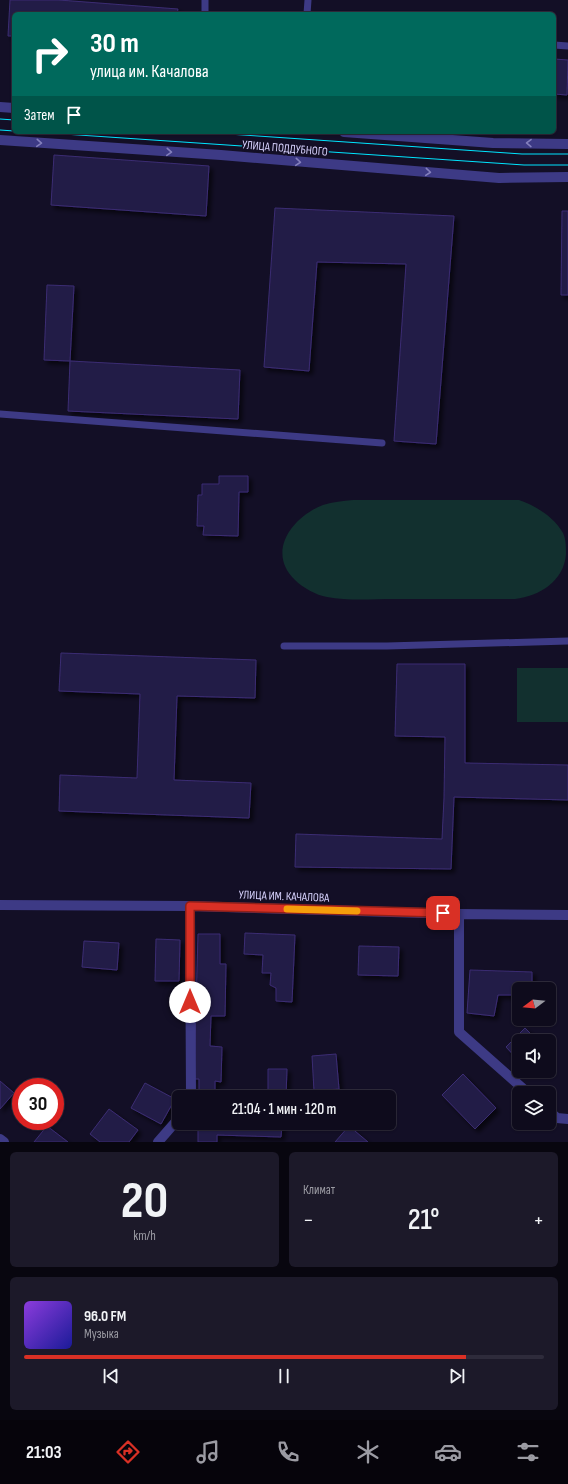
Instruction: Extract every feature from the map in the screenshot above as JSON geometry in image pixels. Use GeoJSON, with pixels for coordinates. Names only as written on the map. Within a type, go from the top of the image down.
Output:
{"type":"FeatureCollection","features":[{"type":"Feature","properties":{"kind":"street"},"geometry":{"type":"LineString","coordinates":[[0,107],[12,108]]}},
{"type":"Feature","properties":{"kind":"street"},"geometry":{"type":"LineString","coordinates":[[402,134],[493,143],[568,144]]}},
{"type":"Feature","properties":{"kind":"street","name":"УЛИЦА ПОДДУБНОГО"},"geometry":{"type":"LineString","coordinates":[[0,140],[229,156],[499,178],[568,177]]}},
{"type":"Feature","properties":{"kind":"street","name":"УЛИЦА ИМ. КАЧАЛОВА"},"geometry":{"type":"LineString","coordinates":[[0,905],[190,906],[459,914],[568,915]]}},
{"type":"Feature","properties":{"kind":"street"},"geometry":{"type":"LineString","coordinates":[[190,906],[191,1090]]}},
{"type":"Feature","properties":{"kind":"street"},"geometry":{"type":"LineString","coordinates":[[459,914],[459,1032],[520,1086]]}},
{"type":"Feature","properties":{"kind":"street"},"geometry":{"type":"LineString","coordinates":[[556,1117],[568,1119]]}},
{"type":"Feature","properties":{"kind":"street"},"geometry":{"type":"LineString","coordinates":[[158,1142],[172,1126]]}},
{"type":"Feature","properties":{"kind":"street"},"geometry":{"type":"LineString","coordinates":[[0,1139],[4,1142]]}},
{"type":"Feature","properties":{"kind":"lane"},"geometry":{"type":"LineString","coordinates":[[205,0],[205,12]]}},
{"type":"Feature","properties":{"kind":"lane"},"geometry":{"type":"LineString","coordinates":[[307,12],[308,0]]}},
{"type":"Feature","properties":{"kind":"lane"},"geometry":{"type":"LineString","coordinates":[[556,45],[568,46]]}},
{"type":"Feature","properties":{"kind":"lane"},"geometry":{"type":"LineString","coordinates":[[0,414],[382,443]]}},
{"type":"Feature","properties":{"kind":"lane"},"geometry":{"type":"LineString","coordinates":[[284,646],[387,646],[568,641]]}},
{"type":"Feature","properties":{"kind":"green space"},"geometry":{"type":"Polygon","coordinates":[[[353,500],[519,500],[532,505],[550,517],[559,527],[563,533],[565,541],[566,554],[564,564],[556,579],[542,591],[515,599],[352,599],[318,595],[298,583],[287,569],[283,558],[283,547],[286,536],[301,518],[323,505],[353,500]]]}},
{"type":"Feature","properties":{"kind":"green space"},"geometry":{"type":"Polygon","coordinates":[[[517,668],[568,668],[568,722],[517,722],[517,668]]]}},
{"type":"Feature","properties":{"kind":"building"},"geometry":{"type":"Polygon","coordinates":[[[10,0],[59,0],[178,9],[177,12],[12,12],[12,36],[8,36],[10,0]]]}},
{"type":"Feature","properties":{"kind":"building"},"geometry":{"type":"Polygon","coordinates":[[[556,59],[568,60],[567,95],[556,94],[556,59]]]}},
{"type":"Feature","properties":{"kind":"building"},"geometry":{"type":"Polygon","coordinates":[[[54,155],[209,166],[206,216],[51,205],[54,155]]]}},
{"type":"Feature","properties":{"kind":"building"},"geometry":{"type":"Polygon","coordinates":[[[275,208],[454,216],[436,444],[394,441],[406,264],[317,262],[309,371],[264,367],[275,208]]]}},
{"type":"Feature","properties":{"kind":"building"},"geometry":{"type":"Polygon","coordinates":[[[562,211],[568,211],[568,295],[561,295],[562,211]]]}},
{"type":"Feature","properties":{"kind":"building"},"geometry":{"type":"Polygon","coordinates":[[[47,285],[74,286],[70,361],[44,360],[47,285]]]}},
{"type":"Feature","properties":{"kind":"building"},"geometry":{"type":"Polygon","coordinates":[[[70,361],[240,370],[238,419],[68,411],[70,361]]]}},
{"type":"Feature","properties":{"kind":"building"},"geometry":{"type":"Polygon","coordinates":[[[219,476],[248,476],[248,492],[239,492],[238,536],[203,535],[204,526],[197,526],[198,495],[202,495],[202,484],[219,484],[219,476]]]}},
{"type":"Feature","properties":{"kind":"building"},"geometry":{"type":"Polygon","coordinates":[[[61,653],[256,660],[255,698],[177,696],[174,780],[251,783],[249,818],[59,811],[60,775],[137,778],[140,694],[59,691],[61,653]]]}},
{"type":"Feature","properties":{"kind":"building"},"geometry":{"type":"Polygon","coordinates":[[[397,664],[465,664],[465,763],[568,765],[568,800],[454,797],[451,869],[295,867],[296,834],[442,839],[445,737],[395,736],[397,664]]]}},
{"type":"Feature","properties":{"kind":"building"},"geometry":{"type":"Polygon","coordinates":[[[245,933],[295,935],[292,1002],[276,1001],[276,988],[270,985],[271,973],[262,973],[263,955],[244,954],[245,933]]]}},
{"type":"Feature","properties":{"kind":"building"},"geometry":{"type":"Polygon","coordinates":[[[198,934],[220,934],[220,964],[226,964],[225,1016],[211,1016],[210,1046],[222,1047],[221,1082],[215,1081],[215,1090],[199,1090],[199,1079],[194,1079],[198,934]]]}},
{"type":"Feature","properties":{"kind":"building"},"geometry":{"type":"Polygon","coordinates":[[[156,939],[180,940],[179,981],[155,981],[156,939]]]}},
{"type":"Feature","properties":{"kind":"building"},"geometry":{"type":"Polygon","coordinates":[[[84,941],[119,943],[117,970],[82,967],[84,941]]]}},
{"type":"Feature","properties":{"kind":"building"},"geometry":{"type":"Polygon","coordinates":[[[359,946],[399,947],[398,976],[358,975],[359,946]]]}},
{"type":"Feature","properties":{"kind":"building"},"geometry":{"type":"Polygon","coordinates":[[[470,970],[532,972],[532,982],[512,982],[512,995],[498,995],[494,1016],[467,1013],[470,970]]]}},
{"type":"Feature","properties":{"kind":"building"},"geometry":{"type":"Polygon","coordinates":[[[525,1028],[531,1034],[519,1034],[525,1028]]]}},
{"type":"Feature","properties":{"kind":"building"},"geometry":{"type":"Polygon","coordinates":[[[512,1041],[512,1053],[506,1047],[512,1041]]]}},
{"type":"Feature","properties":{"kind":"building"},"geometry":{"type":"Polygon","coordinates":[[[336,1054],[339,1089],[314,1090],[312,1056],[336,1054]]]}},
{"type":"Feature","properties":{"kind":"building"},"geometry":{"type":"Polygon","coordinates":[[[268,1069],[287,1069],[286,1090],[268,1090],[268,1069]]]}},
{"type":"Feature","properties":{"kind":"building"},"geometry":{"type":"Polygon","coordinates":[[[463,1074],[496,1108],[475,1129],[442,1095],[463,1074]]]}},
{"type":"Feature","properties":{"kind":"building"},"geometry":{"type":"Polygon","coordinates":[[[0,1081],[12,1091],[12,1095],[0,1109],[0,1081]]]}},
{"type":"Feature","properties":{"kind":"building"},"geometry":{"type":"Polygon","coordinates":[[[145,1083],[172,1097],[172,1104],[161,1124],[131,1108],[145,1083]]]}},
{"type":"Feature","properties":{"kind":"building"},"geometry":{"type":"Polygon","coordinates":[[[109,1109],[138,1130],[129,1142],[100,1142],[90,1134],[109,1109]]]}},
{"type":"Feature","properties":{"kind":"building"},"geometry":{"type":"Polygon","coordinates":[[[44,1130],[52,1130],[68,1142],[34,1142],[44,1130]]]}},
{"type":"Feature","properties":{"kind":"building"},"geometry":{"type":"Polygon","coordinates":[[[198,1130],[282,1130],[281,1137],[217,1135],[217,1142],[198,1142],[198,1130]]]}},
{"type":"Feature","properties":{"kind":"building"},"geometry":{"type":"Polygon","coordinates":[[[346,1130],[354,1130],[368,1142],[335,1142],[346,1130]]]}},
{"type":"Feature","properties":{"kind":"tram line"},"geometry":{"type":"LineString","coordinates":[[0,119],[12,120]]}},
{"type":"Feature","properties":{"kind":"tram line"},"geometry":{"type":"LineString","coordinates":[[0,130],[12,131]]}},
{"type":"Feature","properties":{"kind":"tram line"},"geometry":{"type":"LineString","coordinates":[[64,134],[524,165],[568,165]]}},
{"type":"Feature","properties":{"kind":"tram line"},"geometry":{"type":"LineString","coordinates":[[228,134],[522,154],[568,154]]}},
{"type":"Feature","properties":{"kind":"slow traffic"},"geometry":{"type":"LineString","coordinates":[[287,909],[357,911]]}},
{"type":"Feature","properties":{"kind":"route"},"geometry":{"type":"LineString","coordinates":[[190,1002],[190,906],[443,913]]}}]}
